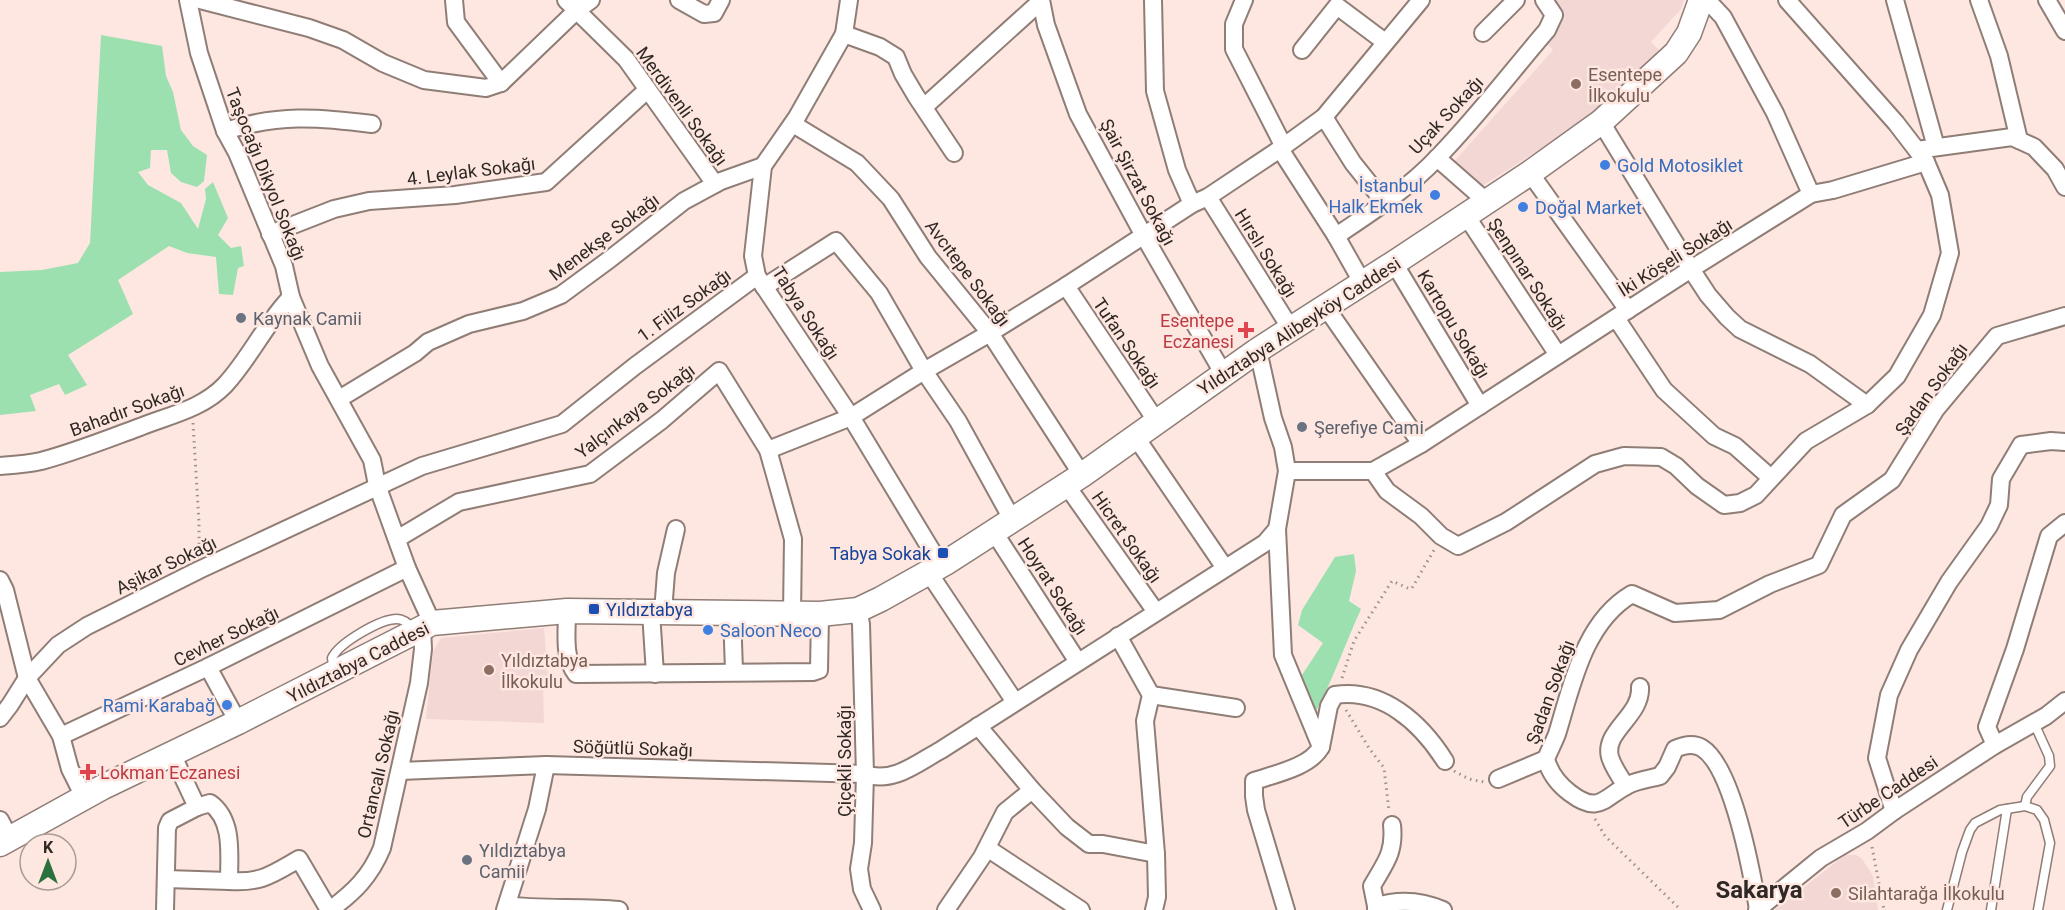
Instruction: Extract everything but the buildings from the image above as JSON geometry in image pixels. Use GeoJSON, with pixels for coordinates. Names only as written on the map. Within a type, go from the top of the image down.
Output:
{"type":"FeatureCollection","features":[{"type":"Feature","properties":{"kind":"main road","name":"Yıldıztabya Alibeyköy Caddesi"},"geometry":{"type":"LineString","coordinates":[[858,610],[935,569],[1074,481],[1223,373],[1530,173],[1601,122],[1676,53],[1689,33],[1701,0]]}},
{"type":"Feature","properties":{"kind":"main road","name":"Yıldıztabya Caddesi"},"geometry":{"type":"LineString","coordinates":[[3,834],[238,722],[423,628],[567,611],[820,614],[858,610]]}},
{"type":"Feature","properties":{"kind":"street","name":"Taşocağı Dikyol Sokağı"},"geometry":{"type":"LineString","coordinates":[[188,0],[200,53],[225,131],[237,153],[284,266],[291,297],[320,366],[372,460],[377,485],[407,568],[423,628]]}},
{"type":"Feature","properties":{"kind":"street"},"geometry":{"type":"LineString","coordinates":[[200,0],[300,25],[343,40],[383,63],[424,80],[486,88],[501,83],[571,6],[591,0]]}},
{"type":"Feature","properties":{"kind":"street"},"geometry":{"type":"LineString","coordinates":[[454,0],[456,22],[501,83]]}},
{"type":"Feature","properties":{"kind":"street"},"geometry":{"type":"LineString","coordinates":[[681,1],[704,14],[714,13],[721,0]]}},
{"type":"Feature","properties":{"kind":"street","name":"Tabya Sokağı"},"geometry":{"type":"LineString","coordinates":[[849,0],[844,34],[793,124],[763,166],[753,256],[761,282],[851,417],[935,569],[1015,702]]}},
{"type":"Feature","properties":{"kind":"street"},"geometry":{"type":"LineString","coordinates":[[1153,0],[1155,91],[1177,170],[1192,204]]}},
{"type":"Feature","properties":{"kind":"street"},"geometry":{"type":"LineString","coordinates":[[1244,0],[1234,24],[1234,49],[1282,148],[1362,282]]}},
{"type":"Feature","properties":{"kind":"street"},"geometry":{"type":"LineString","coordinates":[[768,450],[851,417],[924,370],[1066,286],[1282,148],[1324,117],[1421,0]]}},
{"type":"Feature","properties":{"kind":"street"},"geometry":{"type":"LineString","coordinates":[[1483,33],[1516,0]]}},
{"type":"Feature","properties":{"kind":"street","name":"Uçak Sokağı"},"geometry":{"type":"LineString","coordinates":[[1336,236],[1385,203],[1437,158],[1547,30],[1554,15],[1544,0]]}},
{"type":"Feature","properties":{"kind":"street"},"geometry":{"type":"LineString","coordinates":[[1707,0],[1723,17],[1775,113],[1811,194],[1833,190],[1921,156],[1936,147],[2012,137],[2034,147],[2055,169],[2065,187]]}},
{"type":"Feature","properties":{"kind":"street"},"geometry":{"type":"LineString","coordinates":[[1287,471],[1373,471],[1387,491],[1421,516],[1441,536],[1458,546],[1506,522],[1595,464],[1624,456],[1661,457],[1676,466],[1697,486],[1724,505],[1740,503],[1756,495],[1806,441],[1867,405],[1897,376],[1932,315],[1950,253],[1940,195],[1921,156],[1896,123],[1787,0]]}},
{"type":"Feature","properties":{"kind":"street"},"geometry":{"type":"LineString","coordinates":[[1895,0],[1936,147]]}},
{"type":"Feature","properties":{"kind":"street"},"geometry":{"type":"LineString","coordinates":[[1979,0],[1999,56],[2019,140]]}},
{"type":"Feature","properties":{"kind":"street"},"geometry":{"type":"LineString","coordinates":[[2047,0],[2065,32]]}},
{"type":"Feature","properties":{"kind":"street"},"geometry":{"type":"LineString","coordinates":[[924,107],[1041,1]]}},
{"type":"Feature","properties":{"kind":"street","name":"Şair Şirzat Sokağı"},"geometry":{"type":"LineString","coordinates":[[1041,1],[1046,25],[1078,114],[1144,236],[1223,373]]}},
{"type":"Feature","properties":{"kind":"street","name":"Merdivenli Sokağı"},"geometry":{"type":"LineString","coordinates":[[571,6],[626,59],[646,91],[715,184]]}},
{"type":"Feature","properties":{"kind":"street"},"geometry":{"type":"LineString","coordinates":[[1302,50],[1337,6],[1385,42]]}},
{"type":"Feature","properties":{"kind":"street"},"geometry":{"type":"LineString","coordinates":[[844,34],[880,47],[896,57],[903,74],[954,153]]}},
{"type":"Feature","properties":{"kind":"street","name":"4. Leylak Sokağı"},"geometry":{"type":"LineString","coordinates":[[270,234],[334,209],[369,201],[455,195],[546,182],[646,91]]}},
{"type":"Feature","properties":{"kind":"street"},"geometry":{"type":"LineString","coordinates":[[225,131],[282,118],[320,117],[372,124]]}},
{"type":"Feature","properties":{"kind":"street"},"geometry":{"type":"LineString","coordinates":[[1324,117],[1353,163],[1385,203]]}},
{"type":"Feature","properties":{"kind":"street"},"geometry":{"type":"LineString","coordinates":[[1601,122],[1708,295],[1727,317],[1740,329],[1810,364],[1867,405]]}},
{"type":"Feature","properties":{"kind":"street","name":"Avcıtepe Sokağı"},"geometry":{"type":"LineString","coordinates":[[793,124],[857,163],[875,180],[897,208],[928,257],[990,333],[1074,481]]}},
{"type":"Feature","properties":{"kind":"street"},"geometry":{"type":"LineString","coordinates":[[1437,158],[1486,201]]}},
{"type":"Feature","properties":{"kind":"street","name":"Menekşe Sokağı"},"geometry":{"type":"LineString","coordinates":[[339,399],[415,353],[428,342],[469,324],[523,311],[561,295],[684,201],[715,184],[763,166]]}},
{"type":"Feature","properties":{"kind":"street"},"geometry":{"type":"LineString","coordinates":[[1530,173],[1622,314],[1664,390],[1714,436],[1735,446],[1771,478]]}},
{"type":"Feature","properties":{"kind":"street","name":"İki Köşeli Sokağı"},"geometry":{"type":"LineString","coordinates":[[1373,471],[1421,444],[1811,194]]}},
{"type":"Feature","properties":{"kind":"street","name":"Hırslı Sokağı"},"geometry":{"type":"LineString","coordinates":[[1208,197],[1291,329]]}},
{"type":"Feature","properties":{"kind":"street","name":"Şenpınar Sokağı"},"geometry":{"type":"LineString","coordinates":[[1465,214],[1558,356]]}},
{"type":"Feature","properties":{"kind":"street","name":"1. Filiz Sokağı"},"geometry":{"type":"LineString","coordinates":[[377,485],[422,466],[562,424],[635,366],[761,282],[836,241],[879,293],[924,370]]}},
{"type":"Feature","properties":{"kind":"street","name":"Kartopu Sokağı"},"geometry":{"type":"LineString","coordinates":[[1394,263],[1480,406]]}},
{"type":"Feature","properties":{"kind":"street","name":"Tufan Sokağı"},"geometry":{"type":"LineString","coordinates":[[1066,286],[1157,422]]}},
{"type":"Feature","properties":{"kind":"street","name":"Bahadır Sokağı"},"geometry":{"type":"LineString","coordinates":[[0,466],[38,462],[192,409],[224,387],[270,321],[291,297]]}},
{"type":"Feature","properties":{"kind":"street"},"geometry":{"type":"LineString","coordinates":[[1325,306],[1421,444]]}},
{"type":"Feature","properties":{"kind":"street","name":"Şadan Sokağı"},"geometry":{"type":"LineString","coordinates":[[1587,804],[1560,786],[1549,769],[1546,759],[1556,737],[1586,646],[1601,623],[1622,600],[1632,594],[1676,613],[1719,610],[1770,584],[1819,565],[1844,515],[1892,480],[1936,409],[1997,336],[2065,316]]}},
{"type":"Feature","properties":{"kind":"street"},"geometry":{"type":"LineString","coordinates":[[1258,350],[1287,471],[1277,529],[1283,655],[1321,747]]}},
{"type":"Feature","properties":{"kind":"street","name":"Hoyrat Sokağı"},"geometry":{"type":"LineString","coordinates":[[924,370],[958,421],[1003,526],[1078,662]]}},
{"type":"Feature","properties":{"kind":"street","name":"Yalçınkaya Sokağı"},"geometry":{"type":"LineString","coordinates":[[397,539],[459,502],[590,474],[662,420],[719,371],[768,450],[793,539],[792,614]]}},
{"type":"Feature","properties":{"kind":"street"},"geometry":{"type":"LineString","coordinates":[[1135,436],[1225,568]]}},
{"type":"Feature","properties":{"kind":"street"},"geometry":{"type":"LineString","coordinates":[[1894,811],[1877,758],[1889,695],[1909,650],[1949,582],[1989,526],[1999,505],[2001,479],[2021,445],[2051,441],[2065,442]]}},
{"type":"Feature","properties":{"kind":"street","name":"Hicret Sokağı"},"geometry":{"type":"LineString","coordinates":[[1074,481],[1156,612]]}},
{"type":"Feature","properties":{"kind":"street","name":"Aşikar Sokağı"},"geometry":{"type":"LineString","coordinates":[[0,718],[27,678],[58,645],[87,626],[377,485]]}},
{"type":"Feature","properties":{"kind":"street"},"geometry":{"type":"LineString","coordinates":[[1995,745],[1987,727],[2015,649],[2049,536],[2065,523]]}},
{"type":"Feature","properties":{"kind":"street"},"geometry":{"type":"LineString","coordinates":[[655,674],[657,612],[676,528]]}},
{"type":"Feature","properties":{"kind":"street","name":"Söğütlü Sokağı"},"geometry":{"type":"LineString","coordinates":[[400,771],[546,765],[865,774],[875,778],[893,777],[978,726],[1265,543],[1277,529]]}},
{"type":"Feature","properties":{"kind":"street","name":"Cevher Sokağı"},"geometry":{"type":"LineString","coordinates":[[61,736],[208,667],[407,568]]}},
{"type":"Feature","properties":{"kind":"street"},"geometry":{"type":"LineString","coordinates":[[0,580],[5,590],[27,678],[61,736],[70,770],[84,797]]}},
{"type":"Feature","properties":{"kind":"street","name":"Çiçekli Sokağı"},"geometry":{"type":"LineString","coordinates":[[858,610],[861,624],[865,774],[863,843],[859,869],[862,889],[872,910]]}},
{"type":"Feature","properties":{"kind":"street"},"geometry":{"type":"LineString","coordinates":[[567,611],[567,655],[576,674],[813,672],[819,670],[820,614]]}},
{"type":"Feature","properties":{"kind":"street"},"geometry":{"type":"LineString","coordinates":[[732,613],[734,671]]}},
{"type":"Feature","properties":{"kind":"street","name":"Ortancalı Sokağı"},"geometry":{"type":"LineString","coordinates":[[330,910],[353,892],[374,867],[382,848],[419,683],[423,628]]}},
{"type":"Feature","properties":{"kind":"street"},"geometry":{"type":"LineString","coordinates":[[1119,636],[1151,695],[1145,721],[1156,854],[1158,897],[1154,910]]}},
{"type":"Feature","properties":{"kind":"street"},"geometry":{"type":"LineString","coordinates":[[208,667],[238,722]]}},
{"type":"Feature","properties":{"kind":"street"},"geometry":{"type":"LineString","coordinates":[[1626,786],[1610,758],[1609,751],[1616,731],[1639,702],[1640,687]]}},
{"type":"Feature","properties":{"kind":"street"},"geometry":{"type":"LineString","coordinates":[[1286,910],[1256,810],[1254,781],[1302,763],[1317,754],[1321,747],[1329,706],[1335,695],[1363,694],[1400,712],[1425,732],[1445,761]]}},
{"type":"Feature","properties":{"kind":"street"},"geometry":{"type":"LineString","coordinates":[[1151,695],[1236,708]]}},
{"type":"Feature","properties":{"kind":"street"},"geometry":{"type":"LineString","coordinates":[[2040,720],[2065,701]]}},
{"type":"Feature","properties":{"kind":"street"},"geometry":{"type":"LineString","coordinates":[[2040,720],[2065,711]]}},
{"type":"Feature","properties":{"kind":"street","name":"Türbe Caddesi"},"geometry":{"type":"LineString","coordinates":[[1758,910],[1821,858],[1867,831],[1995,745],[2040,720]]}},
{"type":"Feature","properties":{"kind":"street"},"geometry":{"type":"LineString","coordinates":[[978,726],[1067,827],[1089,844],[1103,844],[1156,854]]}},
{"type":"Feature","properties":{"kind":"street"},"geometry":{"type":"LineString","coordinates":[[1587,804],[1599,803],[1638,780],[1660,776],[1676,748],[1684,745],[1701,747],[1709,753],[1720,770],[1745,839],[1758,910]]}},
{"type":"Feature","properties":{"kind":"street"},"geometry":{"type":"LineString","coordinates":[[172,754],[197,807]]}},
{"type":"Feature","properties":{"kind":"street"},"geometry":{"type":"LineString","coordinates":[[1498,779],[1546,759]]}},
{"type":"Feature","properties":{"kind":"street"},"geometry":{"type":"LineString","coordinates":[[546,765],[537,808],[506,908],[619,910]]}},
{"type":"Feature","properties":{"kind":"street"},"geometry":{"type":"LineString","coordinates":[[946,910],[987,848],[1005,812],[1032,789]]}},
{"type":"Feature","properties":{"kind":"street"},"geometry":{"type":"LineString","coordinates":[[165,910],[167,828],[170,821],[197,807],[210,803],[218,808],[229,835],[229,881]]}},
{"type":"Feature","properties":{"kind":"street"},"geometry":{"type":"LineString","coordinates":[[1392,825],[1394,843],[1391,853],[1372,886],[1376,908],[1394,901],[1429,904],[1443,910]]}},
{"type":"Feature","properties":{"kind":"street"},"geometry":{"type":"LineString","coordinates":[[987,848],[1081,910]]}},
{"type":"Feature","properties":{"kind":"street"},"geometry":{"type":"LineString","coordinates":[[166,879],[251,882],[267,877],[299,859],[330,910]]}},
{"type":"Feature","properties":{"kind":"lane"},"geometry":{"type":"LineString","coordinates":[[2025,806],[2026,797],[2050,766],[2049,756],[2040,733],[2040,720]]}},
{"type":"Feature","properties":{"kind":"lane"},"geometry":{"type":"LineString","coordinates":[[1947,910],[1962,852],[1975,823],[2007,808],[2025,806],[2037,810],[2044,820],[2050,843],[2038,910]]}},
{"type":"Feature","properties":{"kind":"lane"},"geometry":{"type":"LineString","coordinates":[[1991,910],[2007,808]]}},
{"type":"Feature","properties":{"kind":"path"},"geometry":{"type":"LineString","coordinates":[[192,409],[200,523],[199,570]]}},
{"type":"Feature","properties":{"kind":"path"},"geometry":{"type":"LineString","coordinates":[[1392,825],[1387,804],[1384,768],[1335,695],[1345,673],[1354,641],[1381,596],[1392,581],[1412,588],[1441,536]]}},
{"type":"Feature","properties":{"kind":"path"},"geometry":{"type":"LineString","coordinates":[[1445,761],[1454,771],[1469,779],[1489,782],[1498,779]]}},
{"type":"Feature","properties":{"kind":"path"},"geometry":{"type":"LineString","coordinates":[[1587,804],[1605,836],[1681,910]]}},
{"type":"Feature","properties":{"kind":"path"},"geometry":{"type":"LineString","coordinates":[[1867,831],[1874,853],[1884,910]]}},
{"type":"Feature","properties":{"kind":"shaded area","name":"Esentepe İlkokulu"},"geometry":{"type":"Polygon","coordinates":[[[1556,0],[1684,0],[1681,9],[1651,42],[1660,51],[1618,93],[1564,134],[1482,186],[1453,163],[1553,50],[1542,38],[1553,24],[1543,15],[1556,0]]]}},
{"type":"Feature","properties":{"kind":"shaded area","name":"Yıldıztabya İlkokulu"},"geometry":{"type":"Polygon","coordinates":[[[544,628],[549,688],[543,689],[544,723],[426,719],[433,652],[441,638],[544,628]]]}},
{"type":"Feature","properties":{"kind":"shaded area","name":"Silahtarağa İlkokulu"},"geometry":{"type":"Polygon","coordinates":[[[1845,855],[1856,855],[1862,859],[1873,876],[1878,910],[1775,910],[1845,855]]]}},
{"type":"Feature","properties":{"kind":"green space"},"geometry":{"type":"Polygon","coordinates":[[[101,35],[162,46],[166,76],[173,92],[181,130],[193,146],[207,155],[204,181],[197,187],[181,182],[171,173],[167,150],[151,150],[150,168],[138,172],[148,185],[181,203],[198,229],[206,199],[205,189],[213,182],[228,218],[218,235],[231,248],[241,246],[244,266],[238,268],[233,295],[219,294],[216,257],[187,253],[169,246],[118,280],[133,314],[68,355],[87,385],[65,395],[59,384],[30,395],[36,411],[0,415],[0,272],[42,270],[78,263],[90,243],[101,35]]]}},
{"type":"Feature","properties":{"kind":"green space"},"geometry":{"type":"Polygon","coordinates":[[[1354,554],[1356,571],[1349,601],[1361,609],[1315,713],[1302,675],[1323,643],[1298,625],[1302,610],[1335,557],[1354,554]]]}},
{"type":"Feature","properties":{"kind":"place","name":"Esentepe İlkokulu"},"geometry":{"type":"Point","coordinates":[1576,84]}},
{"type":"Feature","properties":{"kind":"place","name":"Gold Motosiklet"},"geometry":{"type":"Point","coordinates":[1605,165]}},
{"type":"Feature","properties":{"kind":"place","name":"İstanbul Halk Ekmek"},"geometry":{"type":"Point","coordinates":[1435,195]}},
{"type":"Feature","properties":{"kind":"place","name":"Doğal Market"},"geometry":{"type":"Point","coordinates":[1523,207]}},
{"type":"Feature","properties":{"kind":"place","name":"Kaynak Camii"},"geometry":{"type":"Point","coordinates":[241,318]}},
{"type":"Feature","properties":{"kind":"place","name":"Esentepe Eczanesi"},"geometry":{"type":"Point","coordinates":[1246,330]}},
{"type":"Feature","properties":{"kind":"place","name":"Şerefiye Cami"},"geometry":{"type":"Point","coordinates":[1302,427]}},
{"type":"Feature","properties":{"kind":"place","name":"Tabya Sokak"},"geometry":{"type":"Point","coordinates":[943,553]}},
{"type":"Feature","properties":{"kind":"place","name":"Yıldıztabya"},"geometry":{"type":"Point","coordinates":[594,609]}},
{"type":"Feature","properties":{"kind":"place","name":"Saloon Neco"},"geometry":{"type":"Point","coordinates":[708,630]}},
{"type":"Feature","properties":{"kind":"place","name":"Yıldıztabya İlkokulu"},"geometry":{"type":"Point","coordinates":[489,670]}},
{"type":"Feature","properties":{"kind":"place","name":"Rami Karabağ"},"geometry":{"type":"Point","coordinates":[227,705]}},
{"type":"Feature","properties":{"kind":"place","name":"Lokman Eczanesi"},"geometry":{"type":"Point","coordinates":[88,772]}},
{"type":"Feature","properties":{"kind":"place","name":"Yıldıztabya Camii"},"geometry":{"type":"Point","coordinates":[467,860]}},
{"type":"Feature","properties":{"kind":"place","name":"Silahtarağa İlkokulu"},"geometry":{"type":"Point","coordinates":[1836,893]}},
{"type":"Feature","properties":{"kind":"district","name":"Sakarya"},"geometry":{"type":"Point","coordinates":[1759,890]}}]}
